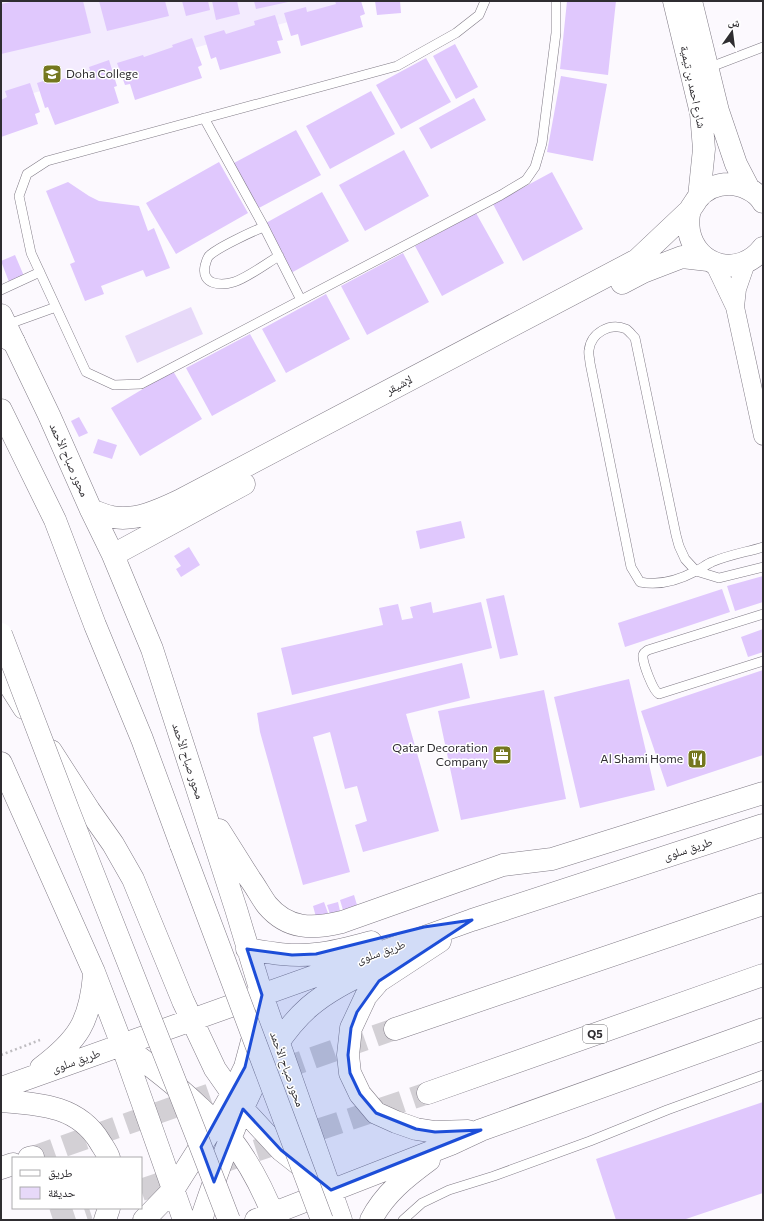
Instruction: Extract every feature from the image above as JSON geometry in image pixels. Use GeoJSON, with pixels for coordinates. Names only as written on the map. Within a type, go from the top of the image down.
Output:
{"type":"FeatureCollection","features":[{"type":"Feature","properties":{"kind":"main road","name":"شارع احمد بن تيمية"},"geometry":{"type":"LineString","coordinates":[[674,1],[701,113],[704,149],[694,204],[688,225],[690,238],[697,251],[711,262]]}},
{"type":"Feature","properties":{"kind":"main road","name":"شارع احمد بن تيمية"},"geometry":{"type":"LineString","coordinates":[[691,1],[718,111],[728,144],[736,164],[756,196]]}},
{"type":"Feature","properties":{"kind":"main road","name":"لإشيقر"},"geometry":{"type":"LineString","coordinates":[[91,510],[110,517],[131,518],[158,510],[179,501],[637,260],[710,189],[723,184],[736,184],[756,196]]}},
{"type":"Feature","properties":{"kind":"main road","name":"لإشيقر"},"geometry":{"type":"LineString","coordinates":[[113,555],[555,316],[643,272],[682,257],[725,266],[735,266],[758,255]]}},
{"type":"Feature","properties":{"kind":"main road","name":"محور صباح الأحمد"},"geometry":{"type":"LineString","coordinates":[[5,329],[49,415],[91,510],[113,555],[152,650],[236,909],[262,995],[341,1220]]}},
{"type":"Feature","properties":{"kind":"main road","name":"محور صباح الأحمد"},"geometry":{"type":"LineString","coordinates":[[1,410],[55,520],[95,626],[142,739],[322,1220]]}},
{"type":"Feature","properties":{"kind":"main road"},"geometry":{"type":"LineString","coordinates":[[1,634],[229,1220]]}},
{"type":"Feature","properties":{"kind":"main road"},"geometry":{"type":"LineString","coordinates":[[1,672],[89,810],[113,844],[133,879],[183,1001],[215,1069],[237,1101],[281,1150],[331,1190]]}},
{"type":"Feature","properties":{"kind":"main road"},"geometry":{"type":"LineString","coordinates":[[1,763],[94,972],[122,1045],[184,1220]]}},
{"type":"Feature","properties":{"kind":"main road"},"geometry":{"type":"LineString","coordinates":[[202,805],[266,904],[277,915],[290,923],[322,927],[342,922],[503,865],[552,859],[763,792]]}},
{"type":"Feature","properties":{"kind":"main road","name":"طريق سلوى"},"geometry":{"type":"LineString","coordinates":[[1,1088],[472,920],[758,825]]}},
{"type":"Feature","properties":{"kind":"main road"},"geometry":{"type":"LineString","coordinates":[[395,1029],[763,904]]}},
{"type":"Feature","properties":{"kind":"main road"},"geometry":{"type":"LineString","coordinates":[[247,949],[286,955],[316,954],[348,948],[424,927],[472,920]]}},
{"type":"Feature","properties":{"kind":"main road"},"geometry":{"type":"LineString","coordinates":[[144,1220],[174,1190],[216,1122],[237,1101],[261,1071],[278,1043],[296,1019],[308,1007],[324,994],[338,986],[472,920]]}},
{"type":"Feature","properties":{"kind":"main road"},"geometry":{"type":"LineString","coordinates":[[472,920],[378,981],[366,996],[357,1012],[351,1028],[348,1055],[350,1073],[360,1094],[376,1113],[416,1129],[436,1132],[481,1130]]}},
{"type":"Feature","properties":{"kind":"main road"},"geometry":{"type":"LineString","coordinates":[[29,1078],[57,1056],[79,1032],[90,1008],[94,972]]}},
{"type":"Feature","properties":{"kind":"main road","name":"Q5"},"geometry":{"type":"LineString","coordinates":[[428,1092],[763,976]]}},
{"type":"Feature","properties":{"kind":"main road"},"geometry":{"type":"LineString","coordinates":[[201,1220],[231,1139],[237,1101],[255,1033],[262,995]]}},
{"type":"Feature","properties":{"kind":"main road"},"geometry":{"type":"LineString","coordinates":[[122,1045],[184,1093],[216,1122],[231,1139],[246,1160],[257,1180],[268,1218],[331,1190],[451,1144],[481,1130],[763,1028]]}},
{"type":"Feature","properties":{"kind":"main road"},"geometry":{"type":"LineString","coordinates":[[1,1101],[39,1104],[60,1109],[80,1119],[96,1134],[108,1157]]}},
{"type":"Feature","properties":{"kind":"main road"},"geometry":{"type":"LineString","coordinates":[[371,1220],[383,1202],[400,1183],[451,1144]]}},
{"type":"Feature","properties":{"kind":"main road"},"geometry":{"type":"LineString","coordinates":[[1,1168],[12,1164]]}},
{"type":"Feature","properties":{"kind":"main road"},"geometry":{"type":"LineString","coordinates":[[105,1220],[109,1209]]}},
{"type":"Feature","properties":{"kind":"street"},"geometry":{"type":"LineString","coordinates":[[735,307],[738,289],[758,255]]}},
{"type":"Feature","properties":{"kind":"street"},"geometry":{"type":"LineString","coordinates":[[711,262],[735,307],[763,436]]}},
{"type":"Feature","properties":{"kind":"lane"},"geometry":{"type":"LineString","coordinates":[[486,1],[479,15],[456,33],[397,66],[47,161],[28,174],[20,196],[31,253],[86,372],[114,386],[141,384],[502,195],[526,180],[535,167],[542,143],[556,33],[556,1]]}},
{"type":"Feature","properties":{"kind":"lane"},"geometry":{"type":"LineString","coordinates":[[708,68],[763,47]]}},
{"type":"Feature","properties":{"kind":"lane"},"geometry":{"type":"LineString","coordinates":[[204,118],[302,300]]}},
{"type":"Feature","properties":{"kind":"lane"},"geometry":{"type":"LineString","coordinates":[[264,227],[209,255],[204,270],[205,276],[210,282],[220,284],[235,282],[279,256]]}},
{"type":"Feature","properties":{"kind":"lane"},"geometry":{"type":"LineString","coordinates":[[1,290],[40,272]]}},
{"type":"Feature","properties":{"kind":"lane"},"geometry":{"type":"LineString","coordinates":[[5,329],[56,307]]}},
{"type":"Feature","properties":{"kind":"lane"},"geometry":{"type":"LineString","coordinates":[[763,547],[712,562],[696,571],[669,581],[650,584],[640,582],[631,567],[590,363],[589,350],[595,335],[605,329],[617,327],[627,330],[635,338],[676,535],[685,559],[696,571],[719,578],[763,567]]}},
{"type":"Feature","properties":{"kind":"lane"},"geometry":{"type":"LineString","coordinates":[[763,614],[648,650],[643,656],[648,676],[656,692],[659,694],[763,661]]}},
{"type":"Feature","properties":{"kind":"lane"},"geometry":{"type":"LineString","coordinates":[[403,1220],[422,1203],[448,1190],[494,1176],[590,1141],[667,1110],[763,1075]]}},
{"type":"Feature","properties":{"kind":"path"},"geometry":{"type":"LineString","coordinates":[[1,1055],[43,1038]]}},
{"type":"Feature","properties":{"kind":"highlighted area"},"geometry":{"type":"Polygon","coordinates":[[[472,920],[379,981],[357,1012],[351,1028],[348,1055],[350,1073],[360,1094],[376,1113],[416,1129],[435,1132],[481,1130],[331,1190],[281,1150],[243,1109],[214,1182],[201,1147],[245,1067],[262,995],[247,949],[292,955],[316,954],[424,927],[472,920]]]}},
{"type":"Feature","properties":{"kind":"shaded area","name":"Doha College"},"geometry":{"type":"Polygon","coordinates":[[[1,1],[363,1],[1,102],[1,1]]]}},
{"type":"Feature","properties":{"kind":"green space"},"geometry":{"type":"Polygon","coordinates":[[[191,307],[203,334],[137,363],[125,336],[191,307]]]}},
{"type":"Feature","properties":{"kind":"building"},"geometry":{"type":"Polygon","coordinates":[[[16,1],[83,1],[91,33],[1,54],[1,4],[16,1]]]}},
{"type":"Feature","properties":{"kind":"building"},"geometry":{"type":"Polygon","coordinates":[[[99,1],[165,1],[169,16],[107,31],[99,1]]]}},
{"type":"Feature","properties":{"kind":"building"},"geometry":{"type":"Polygon","coordinates":[[[182,1],[208,1],[210,10],[186,16],[182,1]]]}},
{"type":"Feature","properties":{"kind":"building"},"geometry":{"type":"Polygon","coordinates":[[[212,1],[237,1],[240,14],[216,20],[212,1]]]}},
{"type":"Feature","properties":{"kind":"building"},"geometry":{"type":"Polygon","coordinates":[[[254,1],[288,1],[288,2],[256,9],[254,1]]]}},
{"type":"Feature","properties":{"kind":"building"},"geometry":{"type":"Polygon","coordinates":[[[335,1],[361,1],[365,14],[360,16],[363,27],[301,46],[298,34],[291,36],[284,13],[306,7],[307,12],[336,4],[335,1]]]}},
{"type":"Feature","properties":{"kind":"building"},"geometry":{"type":"Polygon","coordinates":[[[375,1],[400,1],[401,13],[377,15],[375,1]]]}},
{"type":"Feature","properties":{"kind":"building"},"geometry":{"type":"Polygon","coordinates":[[[567,1],[616,1],[608,75],[560,69],[567,1]]]}},
{"type":"Feature","properties":{"kind":"building"},"geometry":{"type":"Polygon","coordinates":[[[275,15],[283,40],[277,41],[281,53],[220,70],[216,57],[211,59],[204,36],[224,30],[226,34],[255,25],[254,21],[275,15]]]}},
{"type":"Feature","properties":{"kind":"building"},"geometry":{"type":"Polygon","coordinates":[[[192,38],[202,65],[198,67],[202,78],[135,100],[130,84],[125,85],[117,63],[143,55],[144,57],[173,47],[172,45],[192,38]]]}},
{"type":"Feature","properties":{"kind":"building"},"geometry":{"type":"Polygon","coordinates":[[[455,44],[478,87],[456,99],[433,56],[455,44]]]}},
{"type":"Feature","properties":{"kind":"building"},"geometry":{"type":"Polygon","coordinates":[[[426,58],[451,102],[401,129],[376,85],[426,58]]]}},
{"type":"Feature","properties":{"kind":"building"},"geometry":{"type":"Polygon","coordinates":[[[109,60],[117,86],[114,87],[119,103],[55,125],[48,107],[45,108],[37,83],[59,76],[60,80],[90,70],[89,67],[109,60]]]}},
{"type":"Feature","properties":{"kind":"building"},"geometry":{"type":"Polygon","coordinates":[[[561,76],[607,84],[593,161],[547,152],[561,76]]]}},
{"type":"Feature","properties":{"kind":"building"},"geometry":{"type":"Polygon","coordinates":[[[30,83],[40,112],[35,114],[38,124],[1,137],[1,100],[7,97],[5,91],[30,83]]]}},
{"type":"Feature","properties":{"kind":"building"},"geometry":{"type":"Polygon","coordinates":[[[371,91],[395,134],[330,169],[306,126],[371,91]]]}},
{"type":"Feature","properties":{"kind":"building"},"geometry":{"type":"Polygon","coordinates":[[[474,98],[486,120],[431,149],[419,128],[474,98]]]}},
{"type":"Feature","properties":{"kind":"building"},"geometry":{"type":"Polygon","coordinates":[[[296,130],[321,175],[257,209],[232,164],[296,130]]]}},
{"type":"Feature","properties":{"kind":"building"},"geometry":{"type":"Polygon","coordinates":[[[404,150],[429,196],[365,231],[339,185],[404,150]]]}},
{"type":"Feature","properties":{"kind":"building"},"geometry":{"type":"Polygon","coordinates":[[[219,162],[248,213],[176,254],[146,203],[219,162]]]}},
{"type":"Feature","properties":{"kind":"building"},"geometry":{"type":"Polygon","coordinates":[[[552,172],[583,229],[523,261],[493,204],[552,172]]]}},
{"type":"Feature","properties":{"kind":"building"},"geometry":{"type":"Polygon","coordinates":[[[68,182],[99,201],[139,206],[148,231],[154,228],[170,268],[146,277],[143,270],[101,286],[104,294],[85,301],[70,264],[75,262],[46,191],[68,182]]]}},
{"type":"Feature","properties":{"kind":"building"},"geometry":{"type":"Polygon","coordinates":[[[322,192],[349,241],[291,273],[264,224],[322,192]]]}},
{"type":"Feature","properties":{"kind":"building"},"geometry":{"type":"Polygon","coordinates":[[[476,213],[504,263],[442,296],[415,246],[476,213]]]}},
{"type":"Feature","properties":{"kind":"building"},"geometry":{"type":"Polygon","coordinates":[[[403,253],[429,302],[367,335],[341,286],[403,253]]]}},
{"type":"Feature","properties":{"kind":"building"},"geometry":{"type":"Polygon","coordinates":[[[15,255],[24,276],[9,282],[1,261],[15,255]]]}},
{"type":"Feature","properties":{"kind":"building"},"geometry":{"type":"Polygon","coordinates":[[[326,294],[350,339],[286,373],[262,329],[326,294]]]}},
{"type":"Feature","properties":{"kind":"building"},"geometry":{"type":"Polygon","coordinates":[[[250,334],[276,381],[212,416],[186,368],[250,334]]]}},
{"type":"Feature","properties":{"kind":"building"},"geometry":{"type":"Polygon","coordinates":[[[173,371],[202,419],[140,456],[111,408],[173,371]]]}},
{"type":"Feature","properties":{"kind":"building"},"geometry":{"type":"Polygon","coordinates":[[[79,417],[88,433],[79,437],[71,421],[79,417]]]}},
{"type":"Feature","properties":{"kind":"building"},"geometry":{"type":"Polygon","coordinates":[[[98,439],[117,445],[112,459],[93,453],[98,439]]]}},
{"type":"Feature","properties":{"kind":"building"},"geometry":{"type":"Polygon","coordinates":[[[461,521],[465,538],[420,549],[416,531],[461,521]]]}},
{"type":"Feature","properties":{"kind":"building"},"geometry":{"type":"Polygon","coordinates":[[[189,547],[200,565],[181,577],[176,569],[181,566],[174,556],[189,547]]]}},
{"type":"Feature","properties":{"kind":"building"},"geometry":{"type":"Polygon","coordinates":[[[763,576],[763,602],[735,611],[727,586],[763,576]]]}},
{"type":"Feature","properties":{"kind":"building"},"geometry":{"type":"Polygon","coordinates":[[[722,589],[730,612],[625,647],[618,623],[722,589]]]}},
{"type":"Feature","properties":{"kind":"building"},"geometry":{"type":"Polygon","coordinates":[[[504,595],[518,655],[500,659],[486,599],[504,595]]]}},
{"type":"Feature","properties":{"kind":"building"},"geometry":{"type":"Polygon","coordinates":[[[431,602],[433,613],[481,602],[492,648],[292,695],[281,648],[383,625],[379,608],[398,604],[402,620],[413,618],[410,607],[431,602]]]}},
{"type":"Feature","properties":{"kind":"building"},"geometry":{"type":"Polygon","coordinates":[[[763,629],[763,652],[748,657],[741,637],[763,629]]]}},
{"type":"Feature","properties":{"kind":"building"},"geometry":{"type":"Polygon","coordinates":[[[462,663],[470,698],[406,714],[439,831],[363,852],[355,825],[367,821],[357,786],[345,789],[330,732],[313,737],[350,872],[303,885],[260,732],[257,713],[462,663]]]}},
{"type":"Feature","properties":{"kind":"building"},"geometry":{"type":"Polygon","coordinates":[[[763,670],[763,755],[667,787],[641,711],[763,670]]]}},
{"type":"Feature","properties":{"kind":"building"},"geometry":{"type":"Polygon","coordinates":[[[629,679],[655,790],[580,808],[554,697],[629,679]]]}},
{"type":"Feature","properties":{"kind":"building","name":"Qatar Decoration Company"},"geometry":{"type":"Polygon","coordinates":[[[544,690],[566,799],[461,820],[438,711],[544,690]]]}},
{"type":"Feature","properties":{"kind":"building"},"geometry":{"type":"Polygon","coordinates":[[[354,895],[357,905],[343,910],[340,900],[354,895]]]}},
{"type":"Feature","properties":{"kind":"building"},"geometry":{"type":"Polygon","coordinates":[[[324,902],[328,913],[316,917],[313,906],[324,902]]]}},
{"type":"Feature","properties":{"kind":"building"},"geometry":{"type":"Polygon","coordinates":[[[338,902],[340,911],[330,914],[327,905],[338,902]]]}},
{"type":"Feature","properties":{"kind":"building"},"geometry":{"type":"Polygon","coordinates":[[[763,1102],[763,1193],[683,1220],[616,1220],[596,1159],[763,1102]]]}},
{"type":"Feature","properties":{"kind":"tunnel"},"geometry":{"type":"LineString","coordinates":[[33,1157],[395,1029]]}},
{"type":"Feature","properties":{"kind":"tunnel"},"geometry":{"type":"LineString","coordinates":[[225,1161],[428,1093]]}},
{"type":"Feature","properties":{"kind":"tunnel"},"geometry":{"type":"LineString","coordinates":[[142,1190],[187,1174]]}},
{"type":"Feature","properties":{"kind":"tunnel"},"geometry":{"type":"LineString","coordinates":[[53,1220],[86,1209]]}},
{"type":"Feature","properties":{"kind":"place","name":"Doha College"},"geometry":{"type":"Point","coordinates":[52,74]}},
{"type":"Feature","properties":{"kind":"place","name":"Qatar Decoration Company"},"geometry":{"type":"Point","coordinates":[502,755]}},
{"type":"Feature","properties":{"kind":"place","name":"Al Shami Home"},"geometry":{"type":"Point","coordinates":[697,759]}}]}
